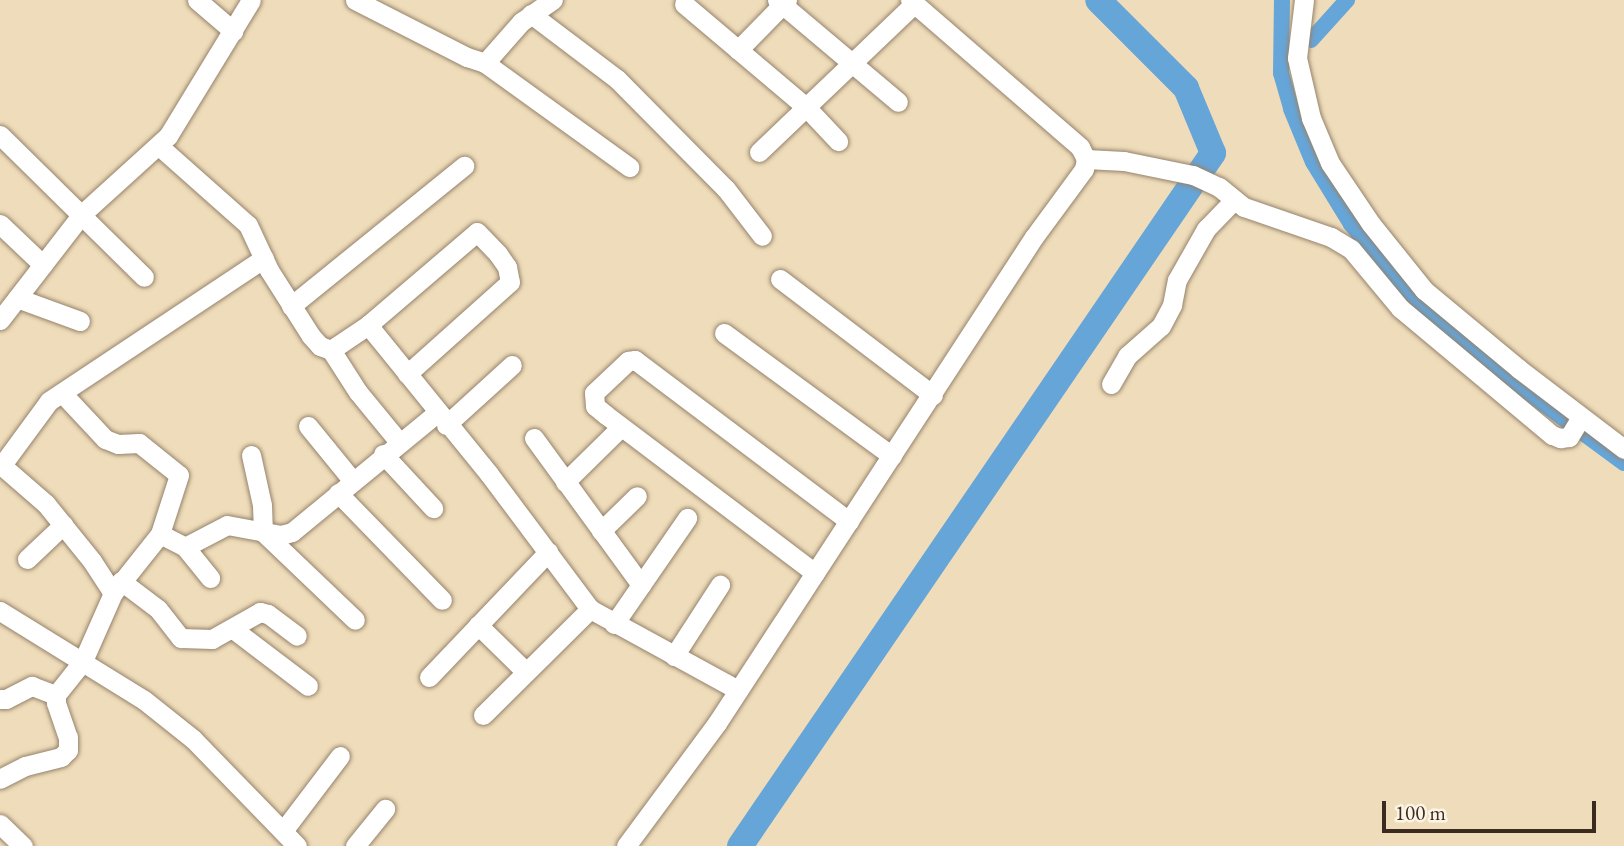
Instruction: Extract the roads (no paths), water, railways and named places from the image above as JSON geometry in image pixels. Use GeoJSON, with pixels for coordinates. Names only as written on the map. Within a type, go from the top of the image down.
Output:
{"type":"FeatureCollection","features":[{"type":"Feature","properties":{"kind":"street"},"geometry":{"type":"LineString","coordinates":[[198,0],[233,31]]}},
{"type":"Feature","properties":{"kind":"street"},"geometry":{"type":"LineString","coordinates":[[0,320],[82,214],[159,146],[194,96],[251,0]]}},
{"type":"Feature","properties":{"kind":"street"},"geometry":{"type":"LineString","coordinates":[[355,0],[467,57],[485,63],[629,167]]}},
{"type":"Feature","properties":{"kind":"street"},"geometry":{"type":"LineString","coordinates":[[485,63],[511,31],[553,0]]}},
{"type":"Feature","properties":{"kind":"street"},"geometry":{"type":"LineString","coordinates":[[1304,0],[1297,58],[1311,118],[1330,163],[1379,235],[1424,290],[1624,449]]}},
{"type":"Feature","properties":{"kind":"street"},"geometry":{"type":"LineString","coordinates":[[738,50],[782,2],[898,102]]}},
{"type":"Feature","properties":{"kind":"street"},"geometry":{"type":"LineString","coordinates":[[626,846],[695,755],[933,395],[1027,247],[1084,169],[1086,159],[1080,147],[912,2],[759,152]]}},
{"type":"Feature","properties":{"kind":"street"},"geometry":{"type":"LineString","coordinates":[[684,4],[806,107],[838,141]]}},
{"type":"Feature","properties":{"kind":"street"},"geometry":{"type":"LineString","coordinates":[[531,14],[617,79],[726,189],[762,236]]}},
{"type":"Feature","properties":{"kind":"street"},"geometry":{"type":"LineString","coordinates":[[0,135],[144,277]]}},
{"type":"Feature","properties":{"kind":"street"},"geometry":{"type":"LineString","coordinates":[[159,146],[248,225],[291,306],[311,336],[320,346],[331,350],[358,392],[399,442]]}},
{"type":"Feature","properties":{"kind":"street"},"geometry":{"type":"LineString","coordinates":[[1086,159],[1124,161],[1193,175],[1219,187],[1244,207],[1342,242],[1400,308],[1552,435],[1569,437],[1581,417]]}},
{"type":"Feature","properties":{"kind":"street"},"geometry":{"type":"LineString","coordinates":[[291,306],[464,166]]}},
{"type":"Feature","properties":{"kind":"street"},"geometry":{"type":"LineString","coordinates":[[1111,384],[1127,356],[1161,326],[1172,304],[1177,279],[1206,229],[1234,200]]}},
{"type":"Feature","properties":{"kind":"street"},"geometry":{"type":"LineString","coordinates":[[0,224],[43,265]]}},
{"type":"Feature","properties":{"kind":"street"},"geometry":{"type":"LineString","coordinates":[[331,350],[368,325],[477,232],[498,254],[510,282],[407,374]]}},
{"type":"Feature","properties":{"kind":"street"},"geometry":{"type":"LineString","coordinates":[[264,258],[49,401],[1,464],[26,484],[117,587],[158,609],[181,638],[212,639],[260,612],[268,614],[297,635]]}},
{"type":"Feature","properties":{"kind":"street"},"geometry":{"type":"LineString","coordinates":[[780,279],[933,395]]}},
{"type":"Feature","properties":{"kind":"street"},"geometry":{"type":"LineString","coordinates":[[17,298],[80,321]]}},
{"type":"Feature","properties":{"kind":"street"},"geometry":{"type":"LineString","coordinates":[[368,325],[489,474],[590,609],[738,690]]}},
{"type":"Feature","properties":{"kind":"street"},"geometry":{"type":"LineString","coordinates":[[724,333],[892,456]]}},
{"type":"Feature","properties":{"kind":"street"},"geometry":{"type":"LineString","coordinates":[[815,573],[621,427],[595,405],[594,393],[628,362],[635,360],[849,521]]}},
{"type":"Feature","properties":{"kind":"street"},"geometry":{"type":"LineString","coordinates":[[185,547],[227,525],[281,535],[292,532],[383,454],[399,442],[442,419],[512,365]]}},
{"type":"Feature","properties":{"kind":"street"},"geometry":{"type":"LineString","coordinates":[[0,779],[25,766],[61,757],[68,750],[68,737],[56,704],[56,695],[83,662],[117,587],[160,534],[179,479],[177,471],[139,443],[118,444],[106,439],[62,393]]}},
{"type":"Feature","properties":{"kind":"street"},"geometry":{"type":"LineString","coordinates":[[307,426],[345,486],[442,600]]}},
{"type":"Feature","properties":{"kind":"street"},"geometry":{"type":"LineString","coordinates":[[565,482],[621,427]]}},
{"type":"Feature","properties":{"kind":"street"},"geometry":{"type":"LineString","coordinates":[[534,438],[641,585]]}},
{"type":"Feature","properties":{"kind":"street"},"geometry":{"type":"LineString","coordinates":[[383,454],[433,508]]}},
{"type":"Feature","properties":{"kind":"street"},"geometry":{"type":"LineString","coordinates":[[251,455],[262,505],[263,532],[355,620]]}},
{"type":"Feature","properties":{"kind":"street"},"geometry":{"type":"LineString","coordinates":[[601,531],[637,496]]}},
{"type":"Feature","properties":{"kind":"street"},"geometry":{"type":"LineString","coordinates":[[614,624],[687,519]]}},
{"type":"Feature","properties":{"kind":"street"},"geometry":{"type":"LineString","coordinates":[[27,559],[63,525]]}},
{"type":"Feature","properties":{"kind":"street"},"geometry":{"type":"LineString","coordinates":[[160,534],[185,547],[210,578]]}},
{"type":"Feature","properties":{"kind":"street"},"geometry":{"type":"LineString","coordinates":[[429,677],[548,552]]}},
{"type":"Feature","properties":{"kind":"street"},"geometry":{"type":"LineString","coordinates":[[674,656],[720,585]]}},
{"type":"Feature","properties":{"kind":"street"},"geometry":{"type":"LineString","coordinates":[[483,715],[590,609]]}},
{"type":"Feature","properties":{"kind":"street"},"geometry":{"type":"LineString","coordinates":[[0,611],[144,700],[193,739],[290,839],[340,756]]}},
{"type":"Feature","properties":{"kind":"street"},"geometry":{"type":"LineString","coordinates":[[478,625],[526,673]]}},
{"type":"Feature","properties":{"kind":"street"},"geometry":{"type":"LineString","coordinates":[[233,629],[309,685]]}},
{"type":"Feature","properties":{"kind":"street"},"geometry":{"type":"LineString","coordinates":[[0,699],[6,699],[32,686],[56,695]]}},
{"type":"Feature","properties":{"kind":"street"},"geometry":{"type":"LineString","coordinates":[[355,846],[385,809]]}},
{"type":"Feature","properties":{"kind":"street"},"geometry":{"type":"LineString","coordinates":[[0,824],[23,846]]}},
{"type":"Feature","properties":{"kind":"waterway"},"geometry":{"type":"LineString","coordinates":[[740,846],[1213,153],[1186,88],[1098,0]]}},
{"type":"Feature","properties":{"kind":"waterway"},"geometry":{"type":"LineString","coordinates":[[1282,0],[1281,73],[1291,109],[1313,162],[1351,224],[1399,284],[1470,350],[1624,463]]}},
{"type":"Feature","properties":{"kind":"waterway"},"geometry":{"type":"LineString","coordinates":[[1311,40],[1347,0]]}}]}
